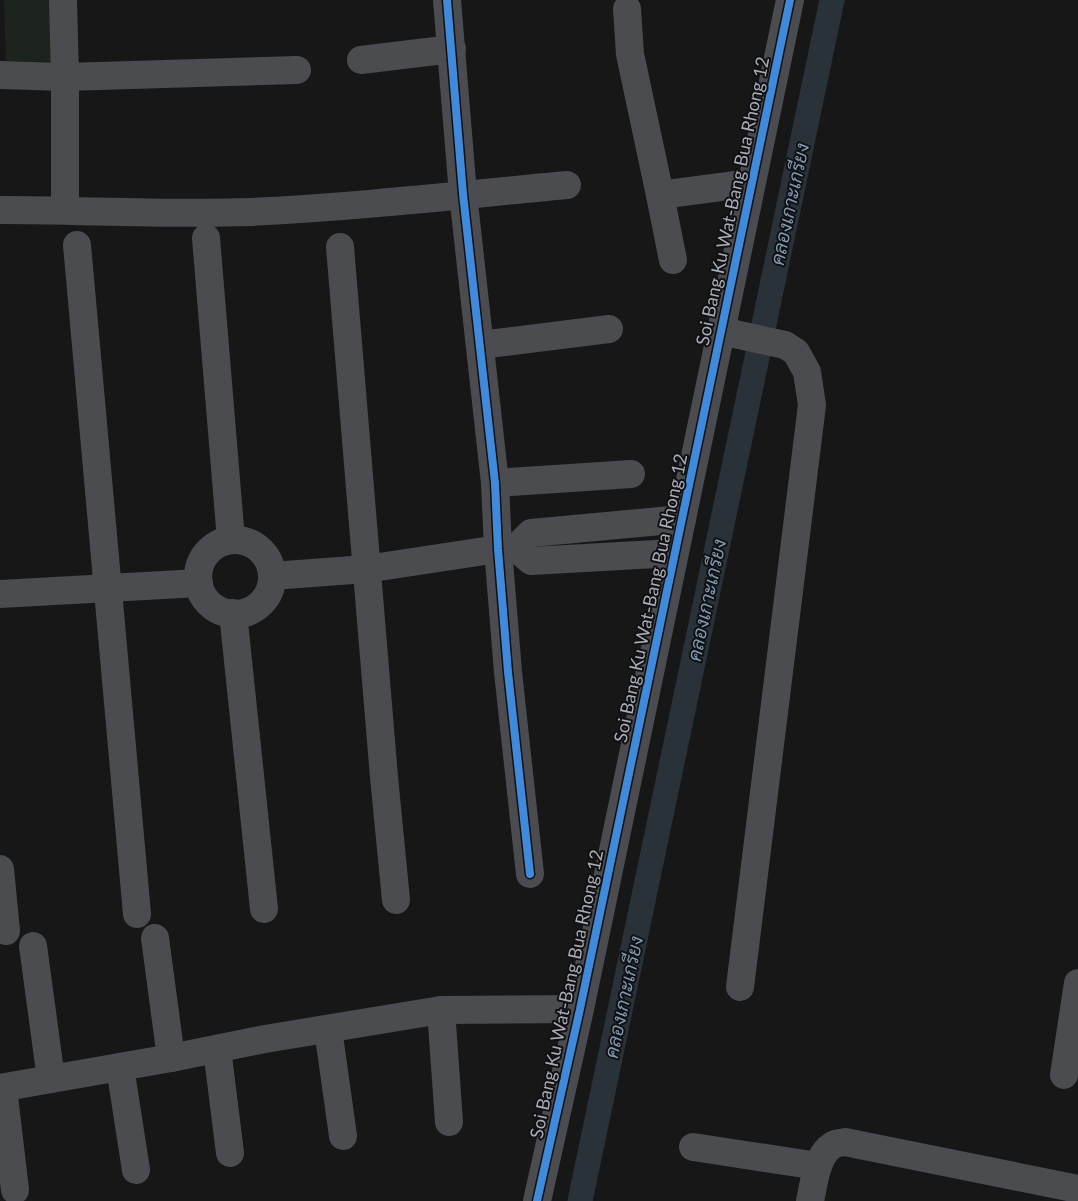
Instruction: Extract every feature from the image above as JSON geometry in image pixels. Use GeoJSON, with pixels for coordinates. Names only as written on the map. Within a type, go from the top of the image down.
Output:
{"type":"FeatureCollection","features":[{"type":"Feature","properties":{"kind":"street"},"geometry":{"type":"LineString","coordinates":[[63,0],[65,210]]}},
{"type":"Feature","properties":{"kind":"street"},"geometry":{"type":"LineString","coordinates":[[447,0],[463,194],[495,483],[507,548],[508,672],[530,874]]}},
{"type":"Feature","properties":{"kind":"street","name":"Soi Bang Ku Wat-Bang Bua Rhong 12"},"geometry":{"type":"LineString","coordinates":[[537,1201],[580,1009],[674,553],[729,333],[752,183],[790,0]]}},
{"type":"Feature","properties":{"kind":"street"},"geometry":{"type":"LineString","coordinates":[[627,9],[630,54],[673,260]]}},
{"type":"Feature","properties":{"kind":"street"},"geometry":{"type":"LineString","coordinates":[[361,60],[452,49]]}},
{"type":"Feature","properties":{"kind":"street"},"geometry":{"type":"LineString","coordinates":[[0,75],[65,77],[297,70]]}},
{"type":"Feature","properties":{"kind":"street"},"geometry":{"type":"LineString","coordinates":[[660,194],[752,183]]}},
{"type":"Feature","properties":{"kind":"street"},"geometry":{"type":"LineString","coordinates":[[0,210],[159,213],[250,212],[567,185]]}},
{"type":"Feature","properties":{"kind":"street"},"geometry":{"type":"LineString","coordinates":[[206,238],[232,540]]}},
{"type":"Feature","properties":{"kind":"street"},"geometry":{"type":"LineString","coordinates":[[77,245],[137,914]]}},
{"type":"Feature","properties":{"kind":"street"},"geometry":{"type":"LineString","coordinates":[[340,248],[366,569],[396,900]]}},
{"type":"Feature","properties":{"kind":"street"},"geometry":{"type":"LineString","coordinates":[[480,345],[609,329]]}},
{"type":"Feature","properties":{"kind":"street"},"geometry":{"type":"LineString","coordinates":[[729,333],[785,345],[796,352],[807,372],[812,405],[740,987]]}},
{"type":"Feature","properties":{"kind":"street"},"geometry":{"type":"LineString","coordinates":[[495,483],[631,474]]}},
{"type":"Feature","properties":{"kind":"street"},"geometry":{"type":"LineString","coordinates":[[272,576],[366,569],[507,548],[531,533],[682,519]]}},
{"type":"Feature","properties":{"kind":"street"},"geometry":{"type":"LineString","coordinates":[[232,540],[243,540],[255,545],[264,553],[270,564],[272,576],[270,588],[265,599],[256,607],[245,612],[221,611],[211,604],[203,594],[199,583],[202,559],[220,543],[232,540]]}},
{"type":"Feature","properties":{"kind":"street"},"geometry":{"type":"LineString","coordinates":[[507,548],[531,562],[674,553]]}},
{"type":"Feature","properties":{"kind":"street"},"geometry":{"type":"LineString","coordinates":[[0,594],[199,583]]}},
{"type":"Feature","properties":{"kind":"street"},"geometry":{"type":"LineString","coordinates":[[233,613],[264,909]]}},
{"type":"Feature","properties":{"kind":"street"},"geometry":{"type":"LineString","coordinates":[[0,869],[6,931]]}},
{"type":"Feature","properties":{"kind":"street"},"geometry":{"type":"LineString","coordinates":[[155,938],[171,1058]]}},
{"type":"Feature","properties":{"kind":"street"},"geometry":{"type":"LineString","coordinates":[[33,946],[51,1079]]}},
{"type":"Feature","properties":{"kind":"street"},"geometry":{"type":"LineString","coordinates":[[1064,1075],[1077,997]]}},
{"type":"Feature","properties":{"kind":"street"},"geometry":{"type":"LineString","coordinates":[[15,1190],[1,1088],[120,1068],[265,1039],[441,1010],[580,1009]]}},
{"type":"Feature","properties":{"kind":"street"},"geometry":{"type":"LineString","coordinates":[[441,1010],[449,1122]]}},
{"type":"Feature","properties":{"kind":"street"},"geometry":{"type":"LineString","coordinates":[[328,1029],[343,1136]]}},
{"type":"Feature","properties":{"kind":"street"},"geometry":{"type":"LineString","coordinates":[[217,1049],[230,1153]]}},
{"type":"Feature","properties":{"kind":"street"},"geometry":{"type":"LineString","coordinates":[[120,1068],[136,1170]]}},
{"type":"Feature","properties":{"kind":"street"},"geometry":{"type":"LineString","coordinates":[[810,1201],[818,1166],[825,1152],[834,1144],[845,1142],[1078,1188]]}},
{"type":"Feature","properties":{"kind":"street"},"geometry":{"type":"LineString","coordinates":[[693,1147],[818,1166]]}},
{"type":"Feature","properties":{"kind":"shaded area"},"geometry":{"type":"Polygon","coordinates":[[[4,0],[65,0],[66,62],[6,61],[4,0]]]}},
{"type":"Feature","properties":{"kind":"waterway","name":"คลองเกาะเกรียง"},"geometry":{"type":"LineString","coordinates":[[580,1201],[832,0]]}},
{"type":"Feature","properties":{"kind":"cycle path"},"geometry":{"type":"LineString","coordinates":[[447,0],[463,194],[495,483],[498,549],[508,672],[530,874]]}},
{"type":"Feature","properties":{"kind":"cycle path"},"geometry":{"type":"LineString","coordinates":[[537,1201],[580,1009],[790,0]]}}]}
